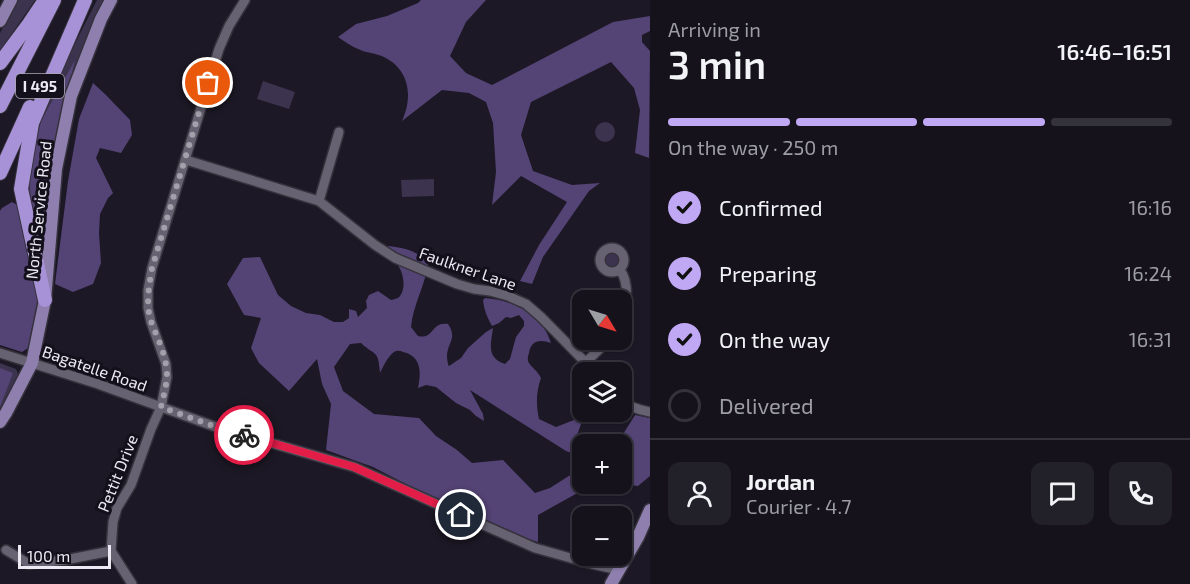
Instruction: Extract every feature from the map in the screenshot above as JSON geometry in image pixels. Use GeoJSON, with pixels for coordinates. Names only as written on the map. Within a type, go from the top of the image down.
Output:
{"type":"FeatureCollection","features":[{"type":"Feature","properties":{"kind":"highway"},"geometry":{"type":"LineString","coordinates":[[0,63],[45,0]]}},
{"type":"Feature","properties":{"kind":"highway","name":"I 495"},"geometry":{"type":"LineString","coordinates":[[0,106],[54,0]]}},
{"type":"Feature","properties":{"kind":"highway"},"geometry":{"type":"LineString","coordinates":[[45,300],[21,189],[32,123],[84,0]]}},
{"type":"Feature","properties":{"kind":"highway","name":"I 495"},"geometry":{"type":"LineString","coordinates":[[0,173],[84,0]]}},
{"type":"Feature","properties":{"kind":"main road"},"geometry":{"type":"LineString","coordinates":[[0,21],[11,0]]}},
{"type":"Feature","properties":{"kind":"main road","name":"North Service Road"},"geometry":{"type":"LineString","coordinates":[[0,423],[32,363],[45,300],[56,169],[71,96],[101,19],[111,0]]}},
{"type":"Feature","properties":{"kind":"main road"},"geometry":{"type":"LineString","coordinates":[[611,584],[638,537],[650,510]]}},
{"type":"Feature","properties":{"kind":"street","name":"Pettit Drive"},"geometry":{"type":"LineString","coordinates":[[111,550],[113,522],[117,508],[130,484],[161,407],[167,377],[166,364],[148,308],[152,268],[219,50],[229,26],[245,0]]}},
{"type":"Feature","properties":{"kind":"street"},"geometry":{"type":"LineString","coordinates":[[319,201],[339,132]]}},
{"type":"Feature","properties":{"kind":"street","name":"Faulkner Lane"},"geometry":{"type":"LineString","coordinates":[[186,160],[319,201],[375,246],[394,258],[457,284],[508,296],[526,304],[586,362]]}},
{"type":"Feature","properties":{"kind":"street"},"geometry":{"type":"LineString","coordinates":[[620,270],[624,277],[626,290]]}},
{"type":"Feature","properties":{"kind":"street"},"geometry":{"type":"LineString","coordinates":[[586,362],[599,350]]}},
{"type":"Feature","properties":{"kind":"street","name":"Bagatelle Road"},"geometry":{"type":"LineString","coordinates":[[0,354],[98,384],[216,427],[354,467],[535,548],[619,570]]}},
{"type":"Feature","properties":{"kind":"street"},"geometry":{"type":"LineString","coordinates":[[632,407],[650,412]]}},
{"type":"Feature","properties":{"kind":"street"},"geometry":{"type":"LineString","coordinates":[[6,550],[29,564],[65,560],[111,550],[132,584]]}},
{"type":"Feature","properties":{"kind":"shaded area"},"geometry":{"type":"Polygon","coordinates":[[[18,0],[35,0],[0,51],[0,33],[18,0]]]}},
{"type":"Feature","properties":{"kind":"shaded area"},"geometry":{"type":"Polygon","coordinates":[[[97,0],[106,0],[74,70],[56,140],[46,242],[42,244],[29,200],[27,175],[35,126],[97,0]]]}},
{"type":"Feature","properties":{"kind":"shaded area"},"geometry":{"type":"Polygon","coordinates":[[[421,0],[486,0],[466,22],[450,56],[466,73],[492,85],[613,22],[650,16],[650,31],[642,35],[642,42],[650,51],[649,158],[635,153],[640,110],[634,88],[611,62],[531,102],[521,135],[533,171],[572,185],[600,183],[589,191],[543,257],[532,284],[520,281],[539,245],[567,202],[521,176],[492,205],[496,172],[493,123],[486,102],[469,93],[442,90],[402,121],[408,94],[407,85],[399,69],[384,57],[358,49],[338,37],[356,24],[387,16],[421,0]]]}},
{"type":"Feature","properties":{"kind":"shaded area"},"geometry":{"type":"Polygon","coordinates":[[[75,60],[47,195],[44,243],[31,203],[29,171],[41,121],[75,60]]]}},
{"type":"Feature","properties":{"kind":"shaded area"},"geometry":{"type":"Polygon","coordinates":[[[263,81],[295,92],[289,109],[257,99],[263,81]]]}},
{"type":"Feature","properties":{"kind":"shaded area"},"geometry":{"type":"Polygon","coordinates":[[[93,83],[130,120],[132,135],[121,153],[100,148],[96,158],[113,193],[100,214],[101,263],[93,284],[73,292],[55,284],[68,181],[79,119],[93,83]]]}},
{"type":"Feature","properties":{"kind":"shaded area"},"geometry":{"type":"Polygon","coordinates":[[[605,122],[612,125],[615,132],[612,139],[605,142],[598,139],[595,132],[598,125],[605,122]]]}},
{"type":"Feature","properties":{"kind":"shaded area"},"geometry":{"type":"Polygon","coordinates":[[[434,179],[434,196],[402,197],[401,180],[434,179]]]}},
{"type":"Feature","properties":{"kind":"shaded area"},"geometry":{"type":"Polygon","coordinates":[[[12,202],[19,206],[38,284],[37,306],[28,348],[22,352],[0,345],[0,211],[12,202]]]}},
{"type":"Feature","properties":{"kind":"shaded area"},"geometry":{"type":"Polygon","coordinates":[[[388,246],[405,249],[415,253],[428,264],[411,327],[418,336],[423,337],[438,325],[448,324],[452,333],[447,352],[449,366],[493,328],[492,354],[505,364],[510,359],[516,337],[524,326],[524,321],[519,315],[506,317],[492,326],[484,307],[485,298],[496,299],[526,310],[547,333],[551,343],[540,341],[534,343],[528,358],[529,363],[541,378],[537,398],[539,419],[556,427],[572,421],[582,422],[577,434],[572,434],[572,453],[470,390],[483,414],[484,421],[436,387],[426,385],[418,388],[420,371],[417,361],[414,357],[401,351],[392,354],[380,373],[375,354],[361,343],[350,344],[334,367],[343,391],[374,414],[419,418],[436,436],[472,463],[503,460],[535,493],[550,488],[572,474],[572,494],[576,494],[538,515],[538,542],[483,524],[373,467],[326,450],[331,404],[322,384],[317,359],[289,391],[259,363],[251,348],[261,318],[244,315],[227,284],[243,258],[260,257],[278,295],[291,306],[334,322],[343,322],[349,318],[349,309],[356,311],[358,317],[367,308],[366,301],[369,295],[378,291],[391,300],[400,296],[403,282],[399,267],[393,260],[380,255],[388,246]]]}},
{"type":"Feature","properties":{"kind":"shaded area"},"geometry":{"type":"Polygon","coordinates":[[[613,249],[621,252],[624,260],[621,268],[613,271],[605,268],[602,260],[605,252],[613,249]]]}},
{"type":"Feature","properties":{"kind":"shaded area"},"geometry":{"type":"Polygon","coordinates":[[[0,363],[16,369],[19,376],[6,404],[0,411],[0,363]]]}},
{"type":"Feature","properties":{"kind":"shaded area"},"geometry":{"type":"Polygon","coordinates":[[[0,368],[13,373],[0,407],[0,368]]]}},
{"type":"Feature","properties":{"kind":"shaded area"},"geometry":{"type":"Polygon","coordinates":[[[635,415],[650,418],[650,476],[638,486],[632,485],[632,434],[623,434],[635,415]]]}},
{"type":"Feature","properties":{"kind":"way so far"},"geometry":{"type":"LineString","coordinates":[[208,83],[152,268],[148,308],[166,364],[167,377],[161,407],[244,435]]}},
{"type":"Feature","properties":{"kind":"route"},"geometry":{"type":"LineString","coordinates":[[244,435],[354,467],[461,515]]}}]}
